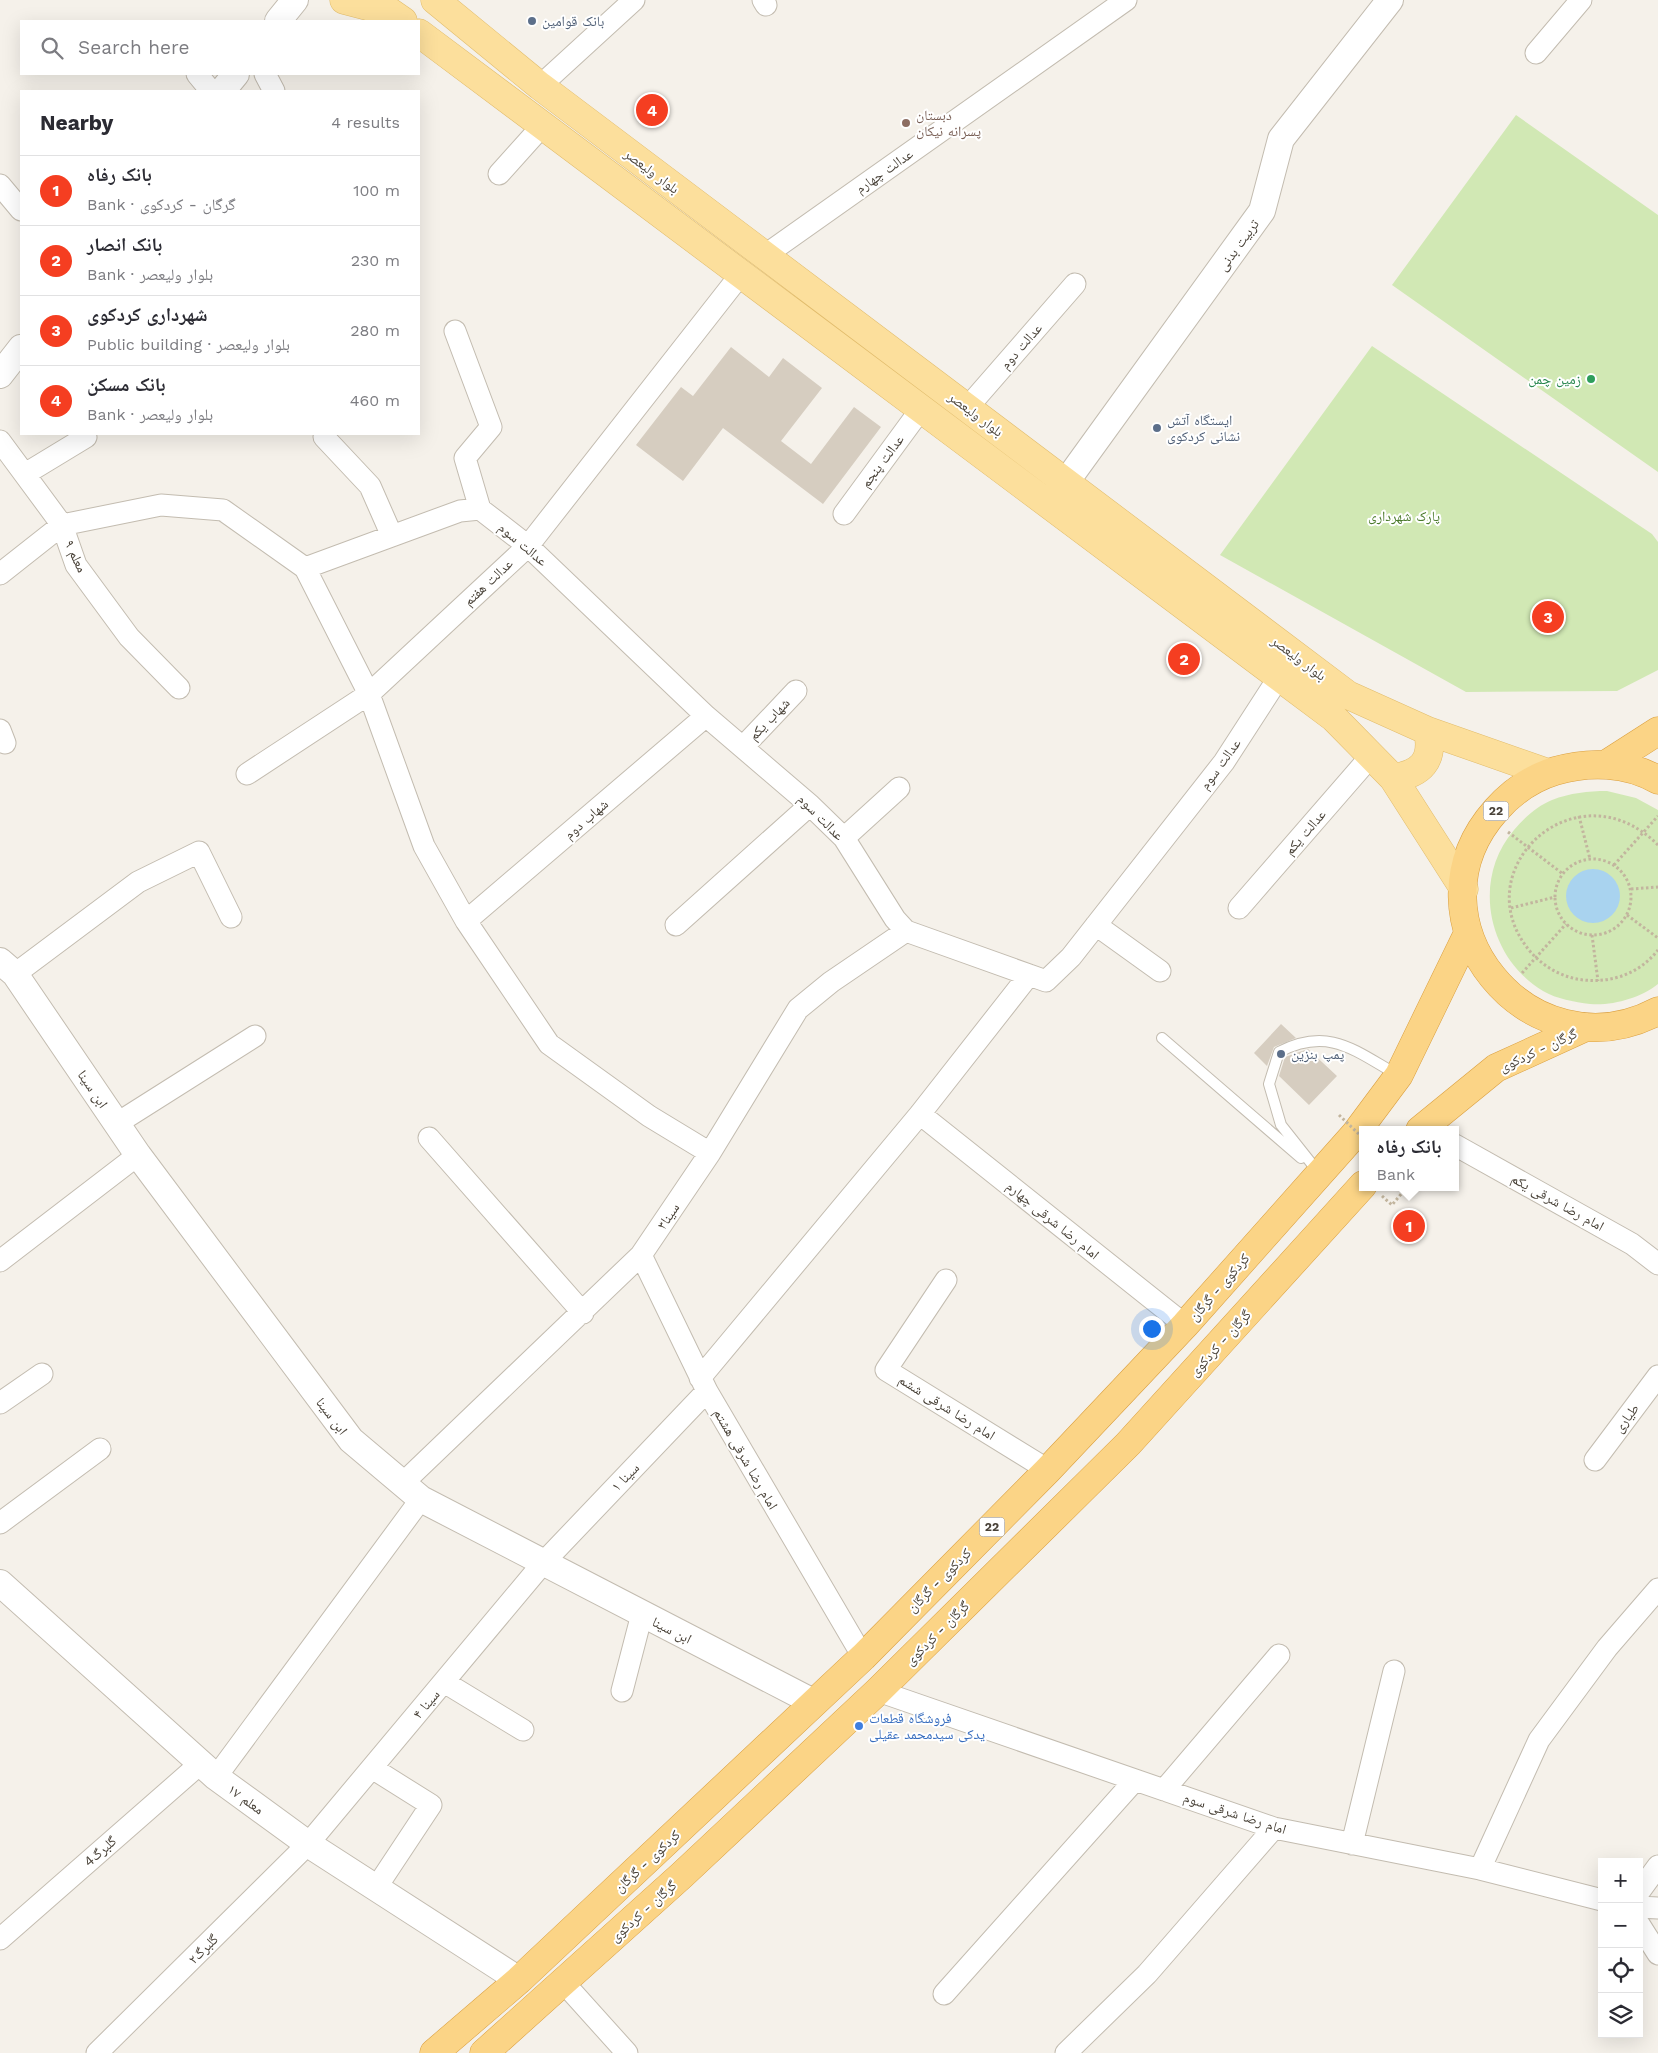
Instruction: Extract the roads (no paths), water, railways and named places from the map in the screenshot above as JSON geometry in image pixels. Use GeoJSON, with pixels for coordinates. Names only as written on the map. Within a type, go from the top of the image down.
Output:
{"type":"FeatureCollection","features":[{"type":"Feature","properties":{"kind":"highway","name":"22"},"geometry":{"type":"LineString","coordinates":[[1605,765],[1658,731]]}},
{"type":"Feature","properties":{"kind":"highway","name":"22"},"geometry":{"type":"LineString","coordinates":[[1658,780],[1631,769],[1605,765],[1566,768],[1548,773],[1525,785],[1506,800],[1489,819],[1476,840],[1468,864],[1464,889],[1464,911],[1468,933],[1477,955],[1505,993],[1523,1006],[1543,1017],[1564,1024],[1586,1028],[1626,1024],[1658,1011]]}},
{"type":"Feature","properties":{"kind":"highway","name":"کردکوی - گرگان"},"geometry":{"type":"LineString","coordinates":[[1361,1126],[1399,1075],[1468,933]]}},
{"type":"Feature","properties":{"kind":"highway","name":"گرگان - کردکوی"},"geometry":{"type":"LineString","coordinates":[[1428,1126],[1496,1068],[1586,1028]]}},
{"type":"Feature","properties":{"kind":"highway","name":"کردکوی - گرگان"},"geometry":{"type":"LineString","coordinates":[[434,2053],[519,1980],[863,1657],[1048,1470],[1185,1326],[1359,1129]]}},
{"type":"Feature","properties":{"kind":"highway","name":"گرگان - کردکوی"},"geometry":{"type":"LineString","coordinates":[[484,2053],[682,1875],[878,1691],[1128,1444],[1359,1189]]}},
{"type":"Feature","properties":{"kind":"main road"},"geometry":{"type":"LineString","coordinates":[[326,0],[334,0]]}},
{"type":"Feature","properties":{"kind":"main road"},"geometry":{"type":"LineString","coordinates":[[344,0],[390,12],[402,20]]}},
{"type":"Feature","properties":{"kind":"main road","name":"بلوار ولیعصر"},"geometry":{"type":"LineString","coordinates":[[435,0],[540,86],[1348,695],[1428,732],[1548,773]]}},
{"type":"Feature","properties":{"kind":"main road","name":"بلوار ولیعصر"},"geometry":{"type":"LineString","coordinates":[[420,34],[1334,718],[1393,778],[1464,889]]}},
{"type":"Feature","properties":{"kind":"main road"},"geometry":{"type":"LineString","coordinates":[[1393,778],[1415,772],[1424,764],[1429,754],[1430,742],[1428,732]]}},
{"type":"Feature","properties":{"kind":"street"},"geometry":{"type":"LineString","coordinates":[[279,20],[295,0]]}},
{"type":"Feature","properties":{"kind":"street"},"geometry":{"type":"LineString","coordinates":[[540,86],[634,0]]}},
{"type":"Feature","properties":{"kind":"street","name":"عدالت چهارم"},"geometry":{"type":"LineString","coordinates":[[764,256],[1126,0]]}},
{"type":"Feature","properties":{"kind":"street","name":"تربیت بدنی"},"geometry":{"type":"LineString","coordinates":[[1066,482],[1262,211],[1281,139],[1390,0]]}},
{"type":"Feature","properties":{"kind":"street"},"geometry":{"type":"LineString","coordinates":[[1536,53],[1580,0]]}},
{"type":"Feature","properties":{"kind":"street"},"geometry":{"type":"LineString","coordinates":[[199,75],[210,90]]}},
{"type":"Feature","properties":{"kind":"street"},"geometry":{"type":"LineString","coordinates":[[223,90],[235,75]]}},
{"type":"Feature","properties":{"kind":"street"},"geometry":{"type":"LineString","coordinates":[[266,75],[273,90]]}},
{"type":"Feature","properties":{"kind":"street"},"geometry":{"type":"LineString","coordinates":[[499,174],[543,125]]}},
{"type":"Feature","properties":{"kind":"street"},"geometry":{"type":"LineString","coordinates":[[0,185],[20,209]]}},
{"type":"Feature","properties":{"kind":"street","name":"عدالت هفتم"},"geometry":{"type":"LineString","coordinates":[[247,774],[369,694],[528,546],[741,274]]}},
{"type":"Feature","properties":{"kind":"street","name":"عدالت دوم"},"geometry":{"type":"LineString","coordinates":[[967,408],[1075,284]]}},
{"type":"Feature","properties":{"kind":"street"},"geometry":{"type":"LineString","coordinates":[[305,568],[460,511],[480,509],[465,458],[491,427],[454,331]]}},
{"type":"Feature","properties":{"kind":"street"},"geometry":{"type":"LineString","coordinates":[[0,375],[20,349]]}},
{"type":"Feature","properties":{"kind":"street","name":"عدالت پنجم"},"geometry":{"type":"LineString","coordinates":[[844,514],[921,409]]}},
{"type":"Feature","properties":{"kind":"street"},"geometry":{"type":"LineString","coordinates":[[324,436],[370,486],[392,536]]}},
{"type":"Feature","properties":{"kind":"street"},"geometry":{"type":"LineString","coordinates":[[24,474],[86,437]]}},
{"type":"Feature","properties":{"kind":"street","name":"معلم ۹"},"geometry":{"type":"LineString","coordinates":[[0,440],[62,525],[76,565],[129,637],[179,688]]}},
{"type":"Feature","properties":{"kind":"street"},"geometry":{"type":"LineString","coordinates":[[0,574],[62,525],[161,505],[223,510],[305,568],[369,694],[424,846],[466,922],[549,1044],[649,1116],[710,1153]]}},
{"type":"Feature","properties":{"kind":"street","name":"عدالت سوم"},"geometry":{"type":"LineString","coordinates":[[480,509],[528,546],[706,716],[810,804],[844,838],[895,919],[906,931],[1046,981],[1071,957],[1224,762],[1278,677]]}},
{"type":"Feature","properties":{"kind":"street","name":"شهاب یکم"},"geometry":{"type":"LineString","coordinates":[[742,747],[796,691]]}},
{"type":"Feature","properties":{"kind":"street","name":"شهاب دوم"},"geometry":{"type":"LineString","coordinates":[[466,922],[706,716]]}},
{"type":"Feature","properties":{"kind":"street","name":"عدالت یکم"},"geometry":{"type":"LineString","coordinates":[[1239,908],[1371,756]]}},
{"type":"Feature","properties":{"kind":"street"},"geometry":{"type":"LineString","coordinates":[[844,838],[899,788]]}},
{"type":"Feature","properties":{"kind":"street"},"geometry":{"type":"LineString","coordinates":[[676,924],[810,804]]}},
{"type":"Feature","properties":{"kind":"street"},"geometry":{"type":"LineString","coordinates":[[8,968],[138,882],[199,852],[231,917]]}},
{"type":"Feature","properties":{"kind":"street"},"geometry":{"type":"LineString","coordinates":[[1096,924],[1160,971]]}},
{"type":"Feature","properties":{"kind":"street","name":"سینا۳"},"geometry":{"type":"LineString","coordinates":[[412,1491],[641,1255],[710,1153],[798,1009],[831,982],[906,931]]}},
{"type":"Feature","properties":{"kind":"street","name":"ابن سینا"},"geometry":{"type":"LineString","coordinates":[[8,968],[138,1155],[350,1440],[412,1491],[543,1563],[813,1702]]}},
{"type":"Feature","properties":{"kind":"street","name":"سینا ۱"},"geometry":{"type":"LineString","coordinates":[[543,1563],[703,1385],[1029,975]]}},
{"type":"Feature","properties":{"kind":"street"},"geometry":{"type":"LineString","coordinates":[[116,1124],[255,1036]]}},
{"type":"Feature","properties":{"kind":"street","name":"امام رضا شرقی چهارم"},"geometry":{"type":"LineString","coordinates":[[920,1114],[1185,1326]]}},
{"type":"Feature","properties":{"kind":"street"},"geometry":{"type":"LineString","coordinates":[[429,1138],[583,1313]]}},
{"type":"Feature","properties":{"kind":"street","name":"امام رضا شرقی یکم"},"geometry":{"type":"LineString","coordinates":[[1459,1147],[1632,1244],[1658,1264]]}},
{"type":"Feature","properties":{"kind":"street"},"geometry":{"type":"LineString","coordinates":[[0,1261],[138,1155]]}},
{"type":"Feature","properties":{"kind":"street","name":"امام رضا شرقی هشتم"},"geometry":{"type":"LineString","coordinates":[[641,1255],[703,1385],[863,1657]]}},
{"type":"Feature","properties":{"kind":"street","name":"امام رضا شرقی ششم"},"geometry":{"type":"LineString","coordinates":[[946,1280],[886,1370],[1048,1470]]}},
{"type":"Feature","properties":{"kind":"street"},"geometry":{"type":"LineString","coordinates":[[0,1403],[42,1374]]}},
{"type":"Feature","properties":{"kind":"street","name":"طیاری"},"geometry":{"type":"LineString","coordinates":[[1595,1460],[1658,1376]]}},
{"type":"Feature","properties":{"kind":"street"},"geometry":{"type":"LineString","coordinates":[[0,1522],[100,1449]]}},
{"type":"Feature","properties":{"kind":"street","name":"گلبرگ4"},"geometry":{"type":"LineString","coordinates":[[0,1939],[208,1770],[412,1491]]}},
{"type":"Feature","properties":{"kind":"street","name":"سینا ۴"},"geometry":{"type":"LineString","coordinates":[[308,1844],[543,1563]]}},
{"type":"Feature","properties":{"kind":"street","name":"معلم ۱۷"},"geometry":{"type":"LineString","coordinates":[[2,1589],[208,1770],[308,1844],[519,1980]]}},
{"type":"Feature","properties":{"kind":"street"},"geometry":{"type":"LineString","coordinates":[[1480,1869],[1539,1740],[1607,1648],[1658,1589]]}},
{"type":"Feature","properties":{"kind":"street"},"geometry":{"type":"LineString","coordinates":[[622,1691],[642,1614]]}},
{"type":"Feature","properties":{"kind":"street"},"geometry":{"type":"LineString","coordinates":[[1164,1790],[1279,1655]]}},
{"type":"Feature","properties":{"kind":"street"},"geometry":{"type":"LineString","coordinates":[[1352,1844],[1394,1671]]}},
{"type":"Feature","properties":{"kind":"street"},"geometry":{"type":"LineString","coordinates":[[444,1682],[523,1730]]}},
{"type":"Feature","properties":{"kind":"street","name":"امام رضا شرقی سوم"},"geometry":{"type":"LineString","coordinates":[[878,1691],[1274,1828],[1480,1869],[1598,1899]]}},
{"type":"Feature","properties":{"kind":"street"},"geometry":{"type":"LineString","coordinates":[[372,1768],[431,1805],[376,1888]]}},
{"type":"Feature","properties":{"kind":"street"},"geometry":{"type":"LineString","coordinates":[[944,1994],[1135,1780]]}},
{"type":"Feature","properties":{"kind":"street"},"geometry":{"type":"LineString","coordinates":[[1066,2053],[1147,1974],[1274,1828]]}},
{"type":"Feature","properties":{"kind":"street","name":"گلبرگ۲"},"geometry":{"type":"LineString","coordinates":[[97,2053],[308,1844]]}},
{"type":"Feature","properties":{"kind":"street"},"geometry":{"type":"LineString","coordinates":[[1643,1887],[1658,1866]]}},
{"type":"Feature","properties":{"kind":"street"},"geometry":{"type":"LineString","coordinates":[[1643,1907],[1658,1908]]}},
{"type":"Feature","properties":{"kind":"street"},"geometry":{"type":"LineString","coordinates":[[1643,1930],[1658,1954]]}},
{"type":"Feature","properties":{"kind":"street"},"geometry":{"type":"LineString","coordinates":[[564,1982],[627,2053]]}},
{"type":"Feature","properties":{"kind":"lane"},"geometry":{"type":"LineString","coordinates":[[1162,1038],[1319,1173]]}},
{"type":"Feature","properties":{"kind":"lane"},"geometry":{"type":"LineString","coordinates":[[1319,1173],[1281,1125],[1268,1084],[1279,1052],[1297,1043],[1311,1040],[1340,1043],[1399,1075]]}},
{"type":"Feature","properties":{"kind":"water"},"geometry":{"type":"Polygon","coordinates":[[[1588,869],[1598,869],[1608,873],[1616,881],[1620,896],[1616,911],[1608,919],[1598,923],[1588,923],[1578,919],[1570,911],[1566,901],[1566,891],[1570,881],[1578,873],[1588,869]]]}},
{"type":"Feature","properties":{"kind":"place","name":"بانک قوامین"},"geometry":{"type":"Point","coordinates":[532,21]}},
{"type":"Feature","properties":{"kind":"place","name":"بانک مسکن"},"geometry":{"type":"Point","coordinates":[652,110]}},
{"type":"Feature","properties":{"kind":"place","name":"دبستان پسرانه نیکان"},"geometry":{"type":"Point","coordinates":[906,123]}},
{"type":"Feature","properties":{"kind":"place","name":"زمین چمن"},"geometry":{"type":"Point","coordinates":[1591,379]}},
{"type":"Feature","properties":{"kind":"place","name":"ایستگاه آتش نشانی کردکوی"},"geometry":{"type":"Point","coordinates":[1157,428]}},
{"type":"Feature","properties":{"kind":"place","name":"شهرداری کردکوی"},"geometry":{"type":"Point","coordinates":[1548,617]}},
{"type":"Feature","properties":{"kind":"place","name":"بانک انصار"},"geometry":{"type":"Point","coordinates":[1184,659]}},
{"type":"Feature","properties":{"kind":"place","name":"پمپ بنزین"},"geometry":{"type":"Point","coordinates":[1281,1054]}},
{"type":"Feature","properties":{"kind":"place","name":"بانک رفاه"},"geometry":{"type":"Point","coordinates":[1409,1226]}},
{"type":"Feature","properties":{"kind":"place","name":"فروشگاه قطعات یدکی سیدمحمد عقیلی"},"geometry":{"type":"Point","coordinates":[859,1726]}},
{"type":"Feature","properties":{"kind":"park label","name":"پارک شهرداری"},"geometry":{"type":"Point","coordinates":[1404,516]}}]}
